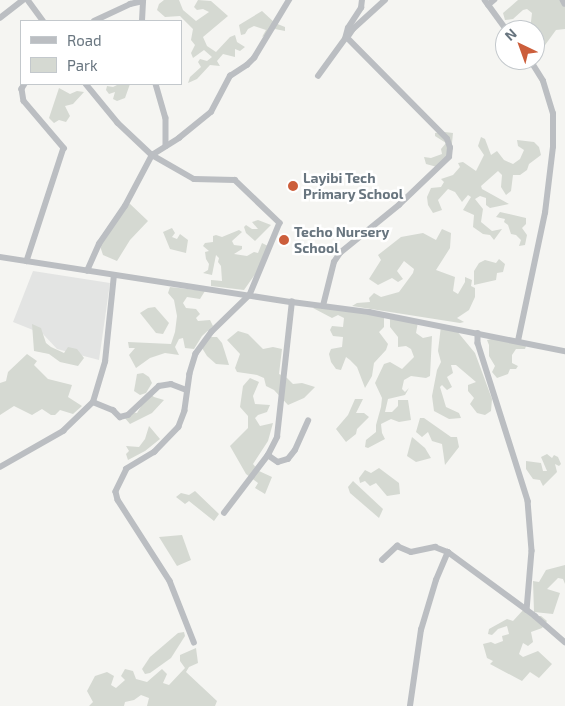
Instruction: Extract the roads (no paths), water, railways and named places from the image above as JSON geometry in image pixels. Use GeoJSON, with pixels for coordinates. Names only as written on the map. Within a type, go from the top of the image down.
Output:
{"type":"FeatureCollection","features":[{"type":"Feature","properties":{"kind":"street"},"geometry":{"type":"LineString","coordinates":[[0,18],[23,0]]}},
{"type":"Feature","properties":{"kind":"street"},"geometry":{"type":"LineString","coordinates":[[28,0],[42,20]]}},
{"type":"Feature","properties":{"kind":"street"},"geometry":{"type":"LineString","coordinates":[[96,20],[143,0],[142,20]]}},
{"type":"Feature","properties":{"kind":"street"},"geometry":{"type":"LineString","coordinates":[[87,271],[99,244],[124,206],[152,155],[211,112],[230,76],[254,58],[288,0]]}},
{"type":"Feature","properties":{"kind":"street"},"geometry":{"type":"LineString","coordinates":[[318,76],[346,39],[348,28],[361,8],[362,0]]}},
{"type":"Feature","properties":{"kind":"street"},"geometry":{"type":"LineString","coordinates":[[323,306],[334,262],[340,253],[399,205],[448,157],[450,148],[447,139],[347,38],[353,29],[385,0]]}},
{"type":"Feature","properties":{"kind":"street"},"geometry":{"type":"LineString","coordinates":[[494,0],[486,2],[500,20]]}},
{"type":"Feature","properties":{"kind":"street"},"geometry":{"type":"LineString","coordinates":[[563,0],[565,4]]}},
{"type":"Feature","properties":{"kind":"street"},"geometry":{"type":"LineString","coordinates":[[518,341],[545,213],[554,147],[553,114],[543,81],[536,70]]}},
{"type":"Feature","properties":{"kind":"street"},"geometry":{"type":"LineString","coordinates":[[24,85],[22,89],[24,101],[64,148],[27,261]]}},
{"type":"Feature","properties":{"kind":"street"},"geometry":{"type":"LineString","coordinates":[[87,85],[118,123],[152,155],[194,180],[235,180],[280,223],[250,295],[202,344],[193,364],[187,390],[185,412],[175,432],[155,452],[126,470],[116,492],[118,500],[170,581],[194,642]]}},
{"type":"Feature","properties":{"kind":"street"},"geometry":{"type":"LineString","coordinates":[[156,85],[166,118],[166,146]]}},
{"type":"Feature","properties":{"kind":"street"},"geometry":{"type":"LineString","coordinates":[[0,257],[369,312],[565,351]]}},
{"type":"Feature","properties":{"kind":"street"},"geometry":{"type":"LineString","coordinates":[[0,467],[63,431],[93,402],[104,371],[114,275]]}},
{"type":"Feature","properties":{"kind":"street"},"geometry":{"type":"LineString","coordinates":[[224,514],[268,455],[277,437],[292,302]]}},
{"type":"Feature","properties":{"kind":"street"},"geometry":{"type":"LineString","coordinates":[[478,333],[478,344],[528,501],[532,551],[527,610]]}},
{"type":"Feature","properties":{"kind":"street"},"geometry":{"type":"LineString","coordinates":[[93,402],[113,410],[120,418],[128,415],[159,386],[170,384],[187,390]]}},
{"type":"Feature","properties":{"kind":"street"},"geometry":{"type":"LineString","coordinates":[[268,455],[278,462],[288,459],[295,450],[302,429],[308,421]]}},
{"type":"Feature","properties":{"kind":"street"},"geometry":{"type":"LineString","coordinates":[[382,560],[397,546],[411,552],[435,547],[448,552],[527,610],[565,642]]}},
{"type":"Feature","properties":{"kind":"street"},"geometry":{"type":"LineString","coordinates":[[410,706],[421,630],[436,580],[448,552]]}},
{"type":"Feature","properties":{"kind":"place","name":"Layibi Tech Primary School"},"geometry":{"type":"Point","coordinates":[293,186]}},
{"type":"Feature","properties":{"kind":"place","name":"Techo Nursery School"},"geometry":{"type":"Point","coordinates":[284,240]}}]}
